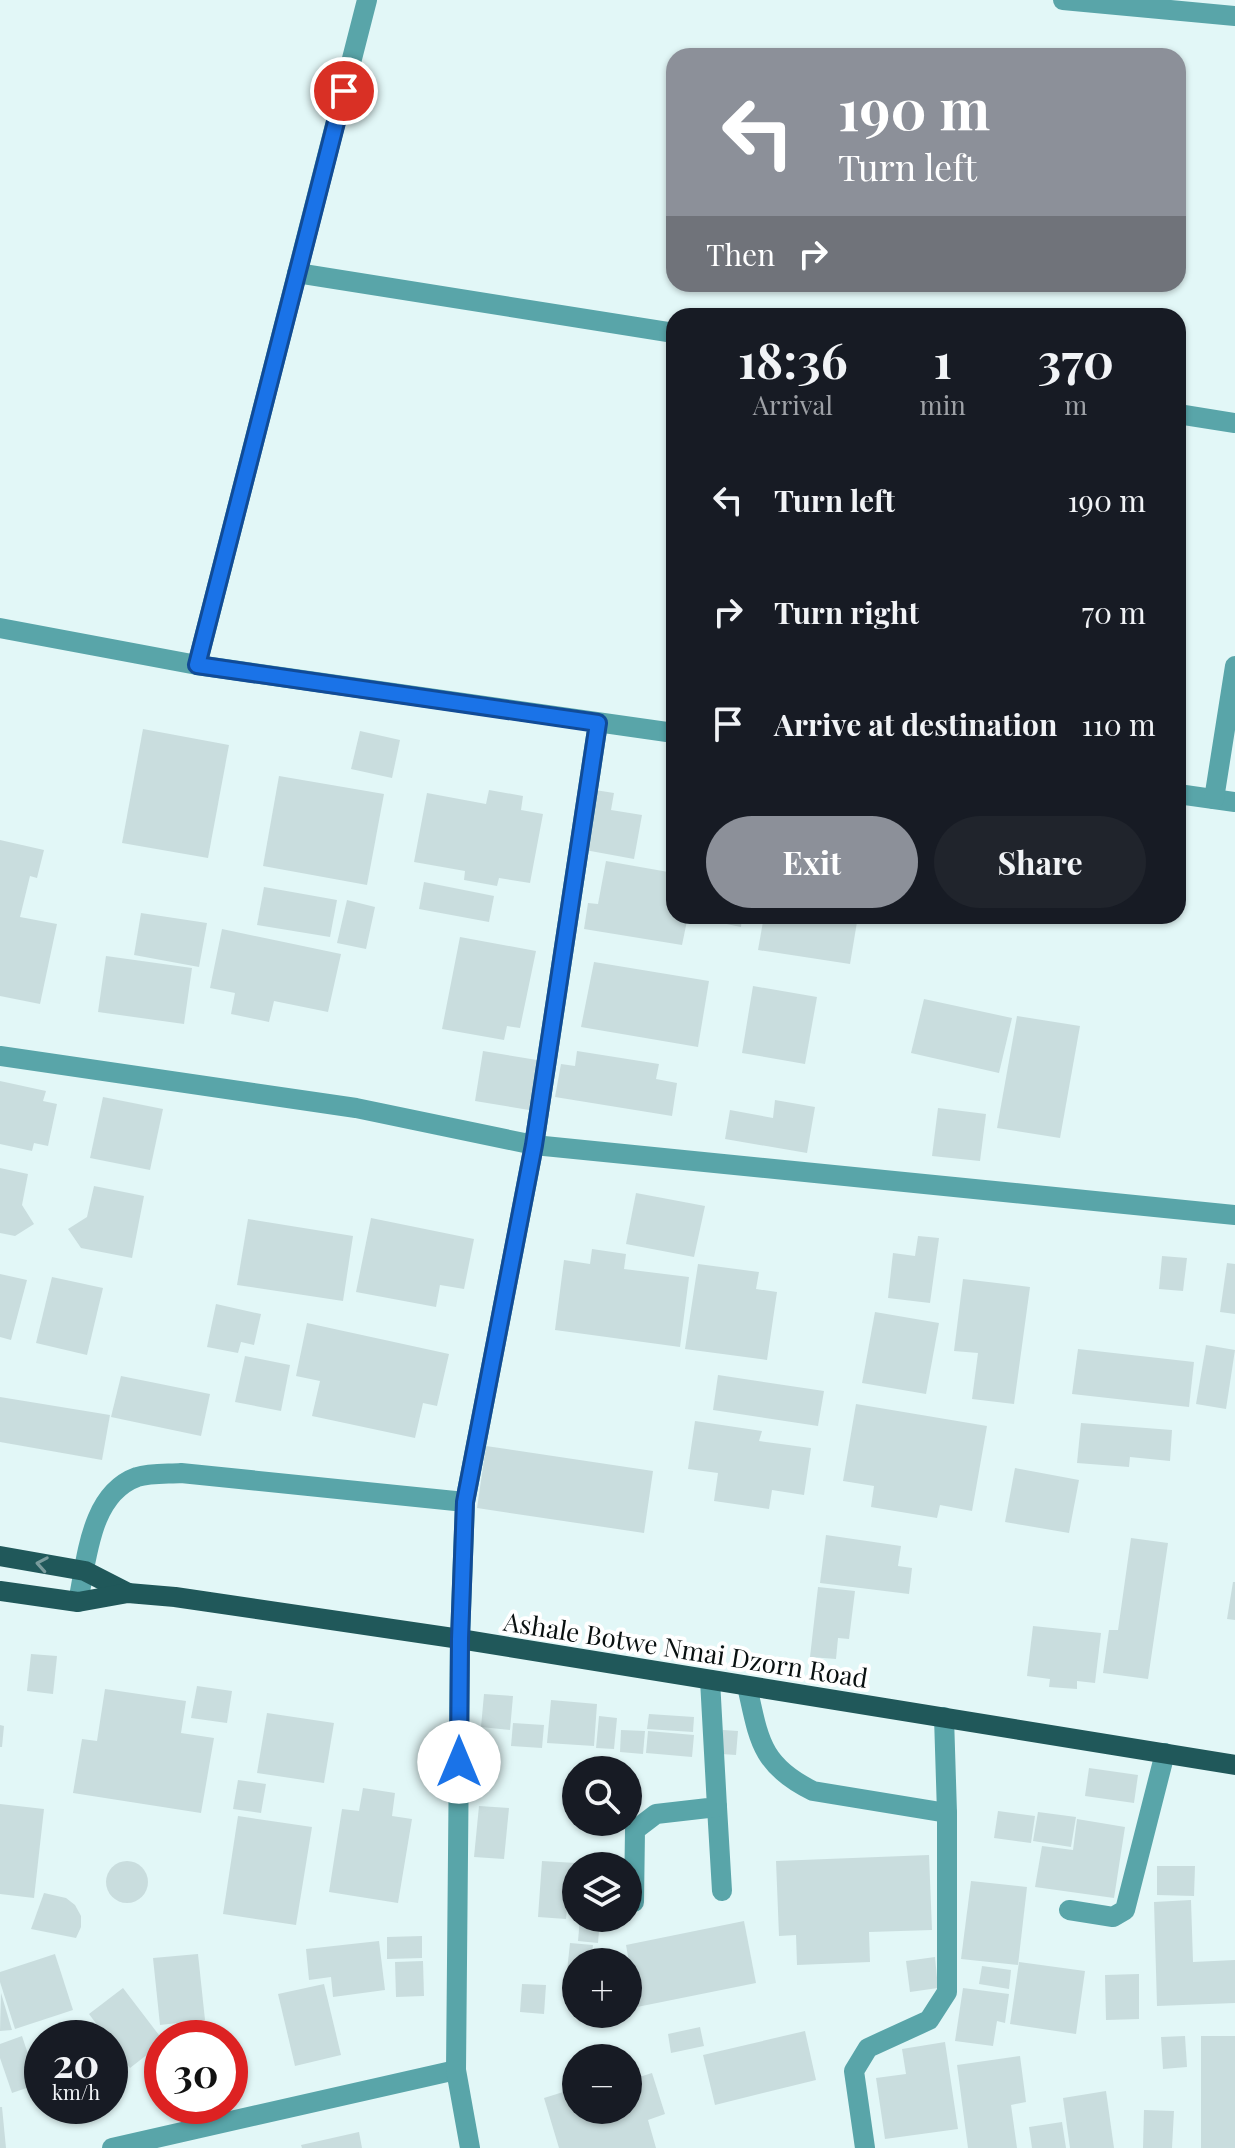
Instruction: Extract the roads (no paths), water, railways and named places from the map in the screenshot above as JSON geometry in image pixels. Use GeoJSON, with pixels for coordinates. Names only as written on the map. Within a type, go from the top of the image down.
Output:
{"type":"FeatureCollection","features":[{"type":"Feature","properties":{"kind":"main road","name":"Ashale Botwe Nmai Dzorn Road"},"geometry":{"type":"LineString","coordinates":[[0,1556],[85,1571],[128,1593]]}},
{"type":"Feature","properties":{"kind":"main road","name":"Ashale Botwe Nmai Dzorn Road"},"geometry":{"type":"LineString","coordinates":[[0,1591],[78,1602],[128,1593],[460,1639],[1235,1765]]}},
{"type":"Feature","properties":{"kind":"street"},"geometry":{"type":"LineString","coordinates":[[197,665],[367,0]]}},
{"type":"Feature","properties":{"kind":"street"},"geometry":{"type":"LineString","coordinates":[[1063,0],[1235,16]]}},
{"type":"Feature","properties":{"kind":"street"},"geometry":{"type":"LineString","coordinates":[[297,273],[666,332]]}},
{"type":"Feature","properties":{"kind":"street"},"geometry":{"type":"LineString","coordinates":[[1186,415],[1235,423]]}},
{"type":"Feature","properties":{"kind":"street"},"geometry":{"type":"LineString","coordinates":[[0,628],[197,665],[666,732]]}},
{"type":"Feature","properties":{"kind":"street"},"geometry":{"type":"LineString","coordinates":[[1214,799],[1235,666]]}},
{"type":"Feature","properties":{"kind":"street"},"geometry":{"type":"LineString","coordinates":[[470,2148],[456,2070],[460,1639],[465,1502],[534,1145],[598,723]]}},
{"type":"Feature","properties":{"kind":"street"},"geometry":{"type":"LineString","coordinates":[[1186,795],[1235,802]]}},
{"type":"Feature","properties":{"kind":"street"},"geometry":{"type":"LineString","coordinates":[[0,1056],[356,1108],[534,1145],[1235,1215]]}},
{"type":"Feature","properties":{"kind":"street"},"geometry":{"type":"LineString","coordinates":[[78,1602],[98,1514],[114,1491],[138,1477],[181,1473],[465,1502]]}},
{"type":"Feature","properties":{"kind":"street"},"geometry":{"type":"LineString","coordinates":[[710,1680],[722,1891]]}},
{"type":"Feature","properties":{"kind":"street"},"geometry":{"type":"LineString","coordinates":[[747,1686],[761,1745],[777,1767],[798,1784],[813,1791],[947,1813]]}},
{"type":"Feature","properties":{"kind":"street"},"geometry":{"type":"LineString","coordinates":[[865,2148],[854,2071],[868,2048],[929,2020],[947,1992],[944,1717]]}},
{"type":"Feature","properties":{"kind":"street"},"geometry":{"type":"LineString","coordinates":[[1069,1910],[1113,1917],[1125,1910],[1165,1753]]}},
{"type":"Feature","properties":{"kind":"street"},"geometry":{"type":"LineString","coordinates":[[635,1852],[635,1830],[656,1814],[717,1807]]}},
{"type":"Feature","properties":{"kind":"street"},"geometry":{"type":"LineString","coordinates":[[112,2148],[456,2070]]}}]}
